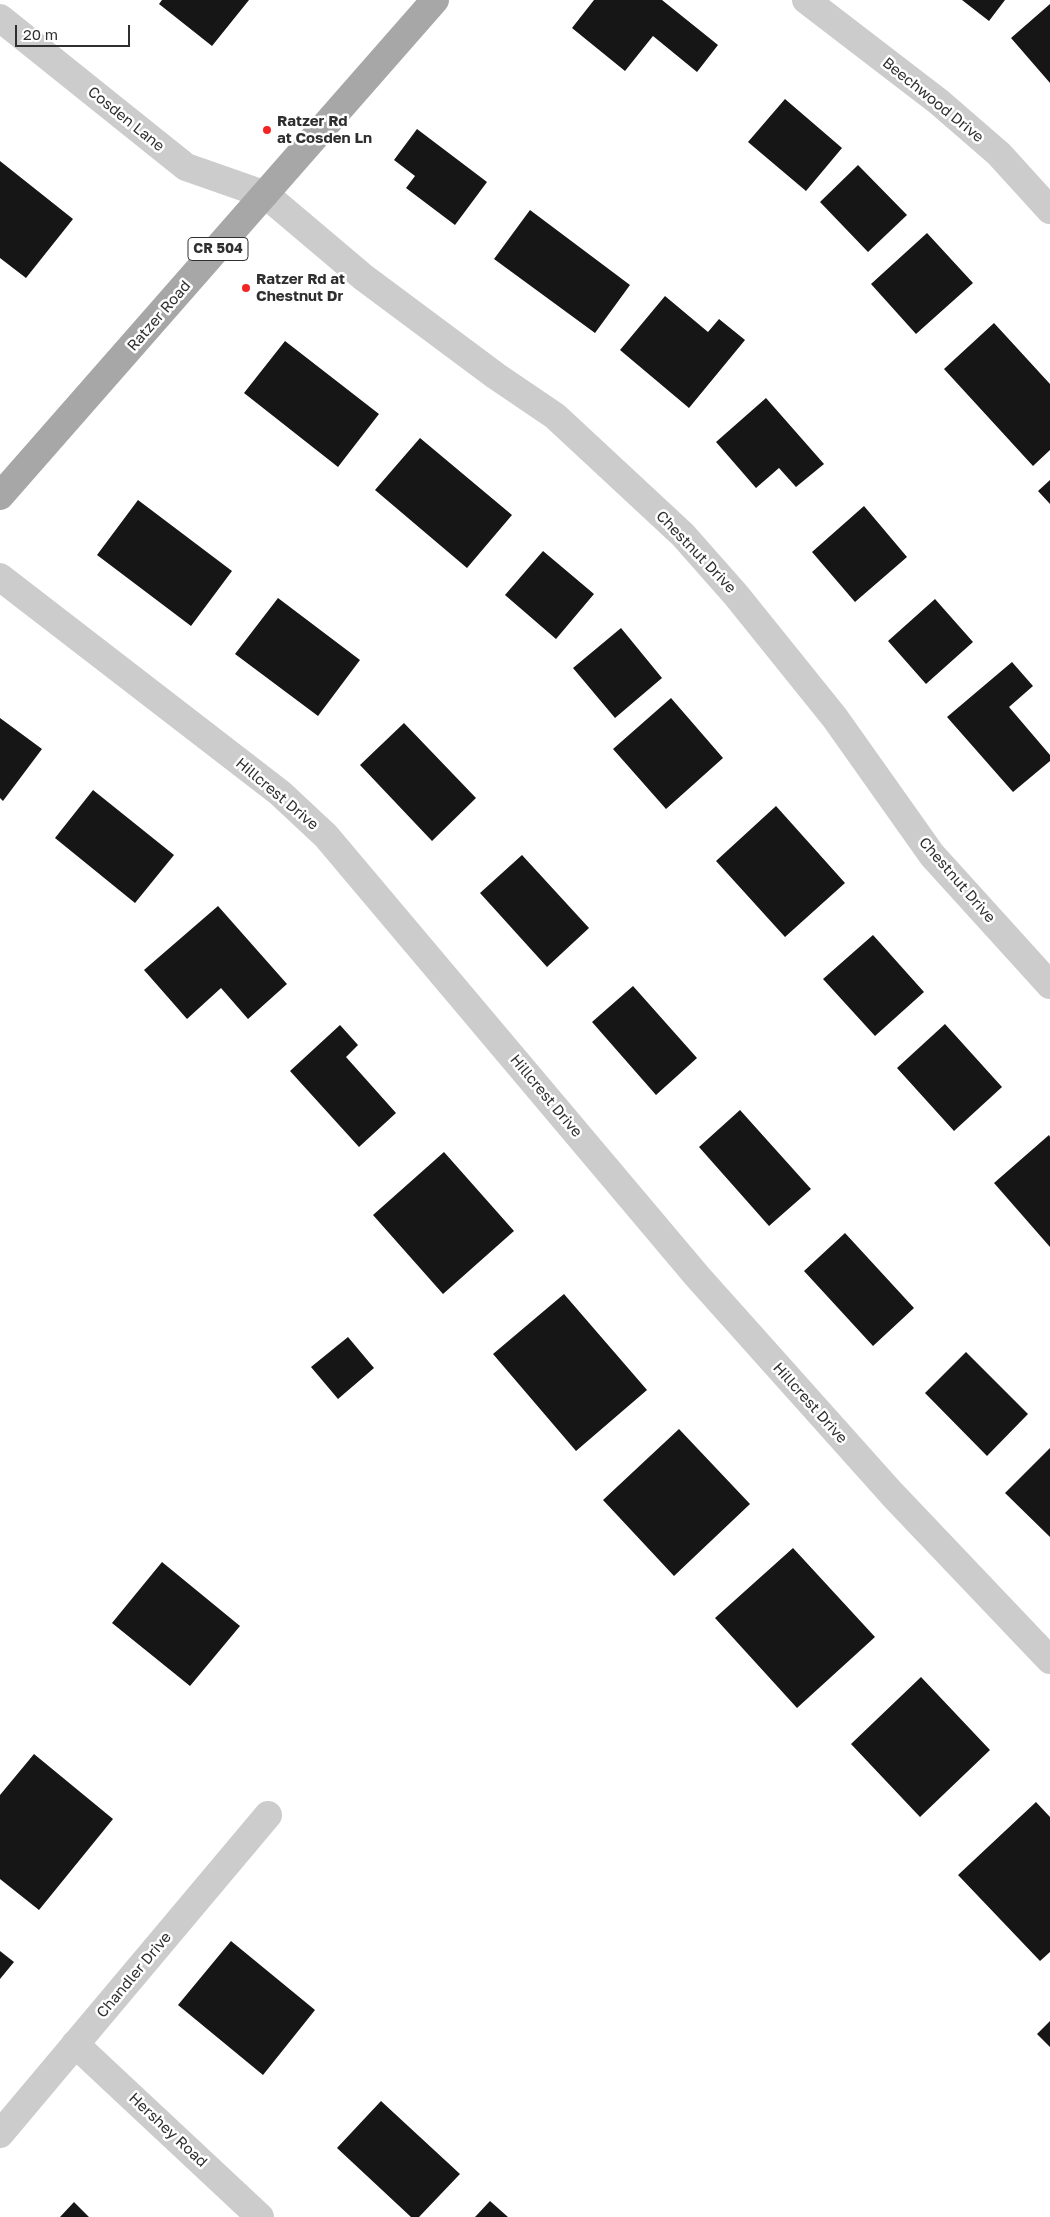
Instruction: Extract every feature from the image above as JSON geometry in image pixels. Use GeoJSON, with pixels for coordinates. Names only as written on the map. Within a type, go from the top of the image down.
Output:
{"type":"FeatureCollection","features":[{"type":"Feature","properties":{"kind":"main road","name":"Ratzer Road"},"geometry":{"type":"LineString","coordinates":[[0,496],[266,195],[435,0]]}},
{"type":"Feature","properties":{"kind":"street","name":"Beechwood Drive"},"geometry":{"type":"LineString","coordinates":[[806,0],[939,102],[999,154],[1050,210]]}},
{"type":"Feature","properties":{"kind":"street","name":"Cosden Lane"},"geometry":{"type":"LineString","coordinates":[[0,18],[186,168],[266,195]]}},
{"type":"Feature","properties":{"kind":"street","name":"Chestnut Drive"},"geometry":{"type":"LineString","coordinates":[[266,195],[362,278],[496,376],[555,416],[682,536],[736,594],[834,718],[932,855],[1050,985]]}},
{"type":"Feature","properties":{"kind":"street","name":"Hillcrest Drive"},"geometry":{"type":"LineString","coordinates":[[0,577],[280,793],[326,836],[696,1276],[892,1494],[1050,1660]]}},
{"type":"Feature","properties":{"kind":"street","name":"Chandler Drive"},"geometry":{"type":"LineString","coordinates":[[0,2134],[268,1815]]}},
{"type":"Feature","properties":{"kind":"street","name":"Hershey Road"},"geometry":{"type":"LineString","coordinates":[[76,2044],[260,2217]]}},
{"type":"Feature","properties":{"kind":"building"},"geometry":{"type":"Polygon","coordinates":[[[162,0],[249,0],[212,46],[159,4],[162,0]]]}},
{"type":"Feature","properties":{"kind":"building"},"geometry":{"type":"Polygon","coordinates":[[[594,0],[662,0],[718,45],[697,72],[653,36],[625,71],[572,28],[594,0]]]}},
{"type":"Feature","properties":{"kind":"building"},"geometry":{"type":"Polygon","coordinates":[[[962,0],[1005,0],[989,21],[962,0]]]}},
{"type":"Feature","properties":{"kind":"building"},"geometry":{"type":"Polygon","coordinates":[[[1050,4],[1050,83],[1011,38],[1050,4]]]}},
{"type":"Feature","properties":{"kind":"building"},"geometry":{"type":"Polygon","coordinates":[[[785,99],[842,148],[806,191],[748,142],[785,99]]]}},
{"type":"Feature","properties":{"kind":"building"},"geometry":{"type":"Polygon","coordinates":[[[417,129],[487,182],[455,225],[406,188],[415,176],[394,160],[417,129]]]}},
{"type":"Feature","properties":{"kind":"building"},"geometry":{"type":"Polygon","coordinates":[[[0,161],[73,219],[26,278],[0,258],[0,161]]]}},
{"type":"Feature","properties":{"kind":"building"},"geometry":{"type":"Polygon","coordinates":[[[858,165],[907,215],[868,252],[820,202],[858,165]]]}},
{"type":"Feature","properties":{"kind":"building"},"geometry":{"type":"Polygon","coordinates":[[[530,210],[630,285],[595,333],[494,259],[530,210]]]}},
{"type":"Feature","properties":{"kind":"building"},"geometry":{"type":"Polygon","coordinates":[[[927,233],[973,283],[916,334],[871,284],[927,233]]]}},
{"type":"Feature","properties":{"kind":"building"},"geometry":{"type":"Polygon","coordinates":[[[665,296],[708,332],[719,319],[745,340],[689,408],[620,350],[665,296]]]}},
{"type":"Feature","properties":{"kind":"building"},"geometry":{"type":"Polygon","coordinates":[[[994,323],[1050,384],[1050,450],[1033,466],[944,369],[994,323]]]}},
{"type":"Feature","properties":{"kind":"building"},"geometry":{"type":"Polygon","coordinates":[[[285,341],[379,414],[338,467],[244,393],[285,341]]]}},
{"type":"Feature","properties":{"kind":"building"},"geometry":{"type":"Polygon","coordinates":[[[766,398],[824,464],[796,487],[779,468],[756,488],[716,442],[766,398]]]}},
{"type":"Feature","properties":{"kind":"building"},"geometry":{"type":"Polygon","coordinates":[[[420,438],[512,515],[467,568],[375,490],[420,438]]]}},
{"type":"Feature","properties":{"kind":"building"},"geometry":{"type":"Polygon","coordinates":[[[1050,480],[1050,504],[1038,491],[1050,480]]]}},
{"type":"Feature","properties":{"kind":"building"},"geometry":{"type":"Polygon","coordinates":[[[138,500],[232,571],[191,626],[97,555],[138,500]]]}},
{"type":"Feature","properties":{"kind":"building"},"geometry":{"type":"Polygon","coordinates":[[[864,506],[907,557],[855,602],[812,552],[864,506]]]}},
{"type":"Feature","properties":{"kind":"building"},"geometry":{"type":"Polygon","coordinates":[[[543,551],[594,594],[556,639],[505,595],[543,551]]]}},
{"type":"Feature","properties":{"kind":"building"},"geometry":{"type":"Polygon","coordinates":[[[278,598],[360,660],[318,716],[235,654],[278,598]]]}},
{"type":"Feature","properties":{"kind":"building"},"geometry":{"type":"Polygon","coordinates":[[[935,599],[973,642],[926,684],[888,641],[935,599]]]}},
{"type":"Feature","properties":{"kind":"building"},"geometry":{"type":"Polygon","coordinates":[[[621,628],[662,678],[615,718],[573,668],[621,628]]]}},
{"type":"Feature","properties":{"kind":"building"},"geometry":{"type":"Polygon","coordinates":[[[1012,662],[1033,686],[1009,707],[1050,755],[1050,761],[1013,792],[947,717],[1012,662]]]}},
{"type":"Feature","properties":{"kind":"building"},"geometry":{"type":"Polygon","coordinates":[[[671,698],[723,758],[666,809],[613,749],[671,698]]]}},
{"type":"Feature","properties":{"kind":"building"},"geometry":{"type":"Polygon","coordinates":[[[0,718],[42,749],[3,801],[0,798],[0,718]]]}},
{"type":"Feature","properties":{"kind":"building"},"geometry":{"type":"Polygon","coordinates":[[[404,723],[476,798],[432,841],[360,765],[404,723]]]}},
{"type":"Feature","properties":{"kind":"building"},"geometry":{"type":"Polygon","coordinates":[[[93,790],[174,855],[135,903],[55,838],[93,790]]]}},
{"type":"Feature","properties":{"kind":"building"},"geometry":{"type":"Polygon","coordinates":[[[776,806],[845,883],[785,937],[716,861],[776,806]]]}},
{"type":"Feature","properties":{"kind":"building"},"geometry":{"type":"Polygon","coordinates":[[[522,855],[589,928],[547,967],[480,893],[522,855]]]}},
{"type":"Feature","properties":{"kind":"building"},"geometry":{"type":"Polygon","coordinates":[[[218,906],[287,984],[248,1019],[221,988],[187,1019],[144,970],[218,906]]]}},
{"type":"Feature","properties":{"kind":"building"},"geometry":{"type":"Polygon","coordinates":[[[873,935],[924,992],[875,1036],[823,979],[873,935]]]}},
{"type":"Feature","properties":{"kind":"building"},"geometry":{"type":"Polygon","coordinates":[[[633,986],[697,1058],[656,1095],[592,1022],[633,986]]]}},
{"type":"Feature","properties":{"kind":"building"},"geometry":{"type":"Polygon","coordinates":[[[945,1024],[1002,1087],[954,1131],[897,1068],[945,1024]]]}},
{"type":"Feature","properties":{"kind":"building"},"geometry":{"type":"Polygon","coordinates":[[[340,1025],[358,1045],[346,1057],[396,1113],[359,1147],[290,1071],[340,1025]]]}},
{"type":"Feature","properties":{"kind":"building"},"geometry":{"type":"Polygon","coordinates":[[[740,1110],[811,1189],[769,1226],[699,1147],[740,1110]]]}},
{"type":"Feature","properties":{"kind":"building"},"geometry":{"type":"Polygon","coordinates":[[[1049,1135],[1050,1137],[1050,1247],[994,1183],[1049,1135]]]}},
{"type":"Feature","properties":{"kind":"building"},"geometry":{"type":"Polygon","coordinates":[[[444,1152],[514,1231],[443,1294],[373,1215],[444,1152]]]}},
{"type":"Feature","properties":{"kind":"building"},"geometry":{"type":"Polygon","coordinates":[[[845,1233],[914,1308],[873,1346],[804,1271],[845,1233]]]}},
{"type":"Feature","properties":{"kind":"building"},"geometry":{"type":"Polygon","coordinates":[[[564,1294],[647,1390],[576,1451],[493,1354],[564,1294]]]}},
{"type":"Feature","properties":{"kind":"building"},"geometry":{"type":"Polygon","coordinates":[[[348,1337],[374,1368],[338,1399],[311,1367],[348,1337]]]}},
{"type":"Feature","properties":{"kind":"building"},"geometry":{"type":"Polygon","coordinates":[[[966,1352],[1028,1414],[987,1456],[925,1393],[966,1352]]]}},
{"type":"Feature","properties":{"kind":"building"},"geometry":{"type":"Polygon","coordinates":[[[679,1429],[750,1504],[674,1576],[603,1500],[679,1429]]]}},
{"type":"Feature","properties":{"kind":"building"},"geometry":{"type":"Polygon","coordinates":[[[1050,1448],[1050,1537],[1005,1493],[1050,1448]]]}},
{"type":"Feature","properties":{"kind":"building"},"geometry":{"type":"Polygon","coordinates":[[[793,1548],[875,1637],[797,1708],[715,1618],[793,1548]]]}},
{"type":"Feature","properties":{"kind":"building"},"geometry":{"type":"Polygon","coordinates":[[[162,1562],[240,1626],[190,1686],[112,1623],[162,1562]]]}},
{"type":"Feature","properties":{"kind":"building"},"geometry":{"type":"Polygon","coordinates":[[[921,1677],[990,1750],[920,1817],[851,1744],[921,1677]]]}},
{"type":"Feature","properties":{"kind":"building"},"geometry":{"type":"Polygon","coordinates":[[[34,1754],[113,1819],[39,1910],[0,1879],[0,1795],[34,1754]]]}},
{"type":"Feature","properties":{"kind":"building"},"geometry":{"type":"Polygon","coordinates":[[[1036,1802],[1050,1817],[1050,1952],[1040,1961],[958,1875],[1036,1802]]]}},
{"type":"Feature","properties":{"kind":"building"},"geometry":{"type":"Polygon","coordinates":[[[231,1941],[315,2010],[263,2075],[178,2005],[231,1941]]]}},
{"type":"Feature","properties":{"kind":"building"},"geometry":{"type":"Polygon","coordinates":[[[0,1951],[14,1962],[0,1979],[0,1951]]]}},
{"type":"Feature","properties":{"kind":"building"},"geometry":{"type":"Polygon","coordinates":[[[1050,2021],[1050,2047],[1037,2034],[1050,2021]]]}},
{"type":"Feature","properties":{"kind":"building"},"geometry":{"type":"Polygon","coordinates":[[[381,2101],[460,2174],[419,2217],[411,2217],[337,2148],[381,2101]]]}},
{"type":"Feature","properties":{"kind":"building"},"geometry":{"type":"Polygon","coordinates":[[[490,2201],[508,2217],[475,2217],[490,2201]]]}},
{"type":"Feature","properties":{"kind":"building"},"geometry":{"type":"Polygon","coordinates":[[[74,2202],[89,2217],[60,2217],[74,2202]]]}},
{"type":"Feature","properties":{"kind":"place","name":"Ratzer Rd at Cosden Ln"},"geometry":{"type":"Point","coordinates":[267,130]}},
{"type":"Feature","properties":{"kind":"place","name":"Ratzer Rd at Chestnut Dr"},"geometry":{"type":"Point","coordinates":[246,288]}}]}
